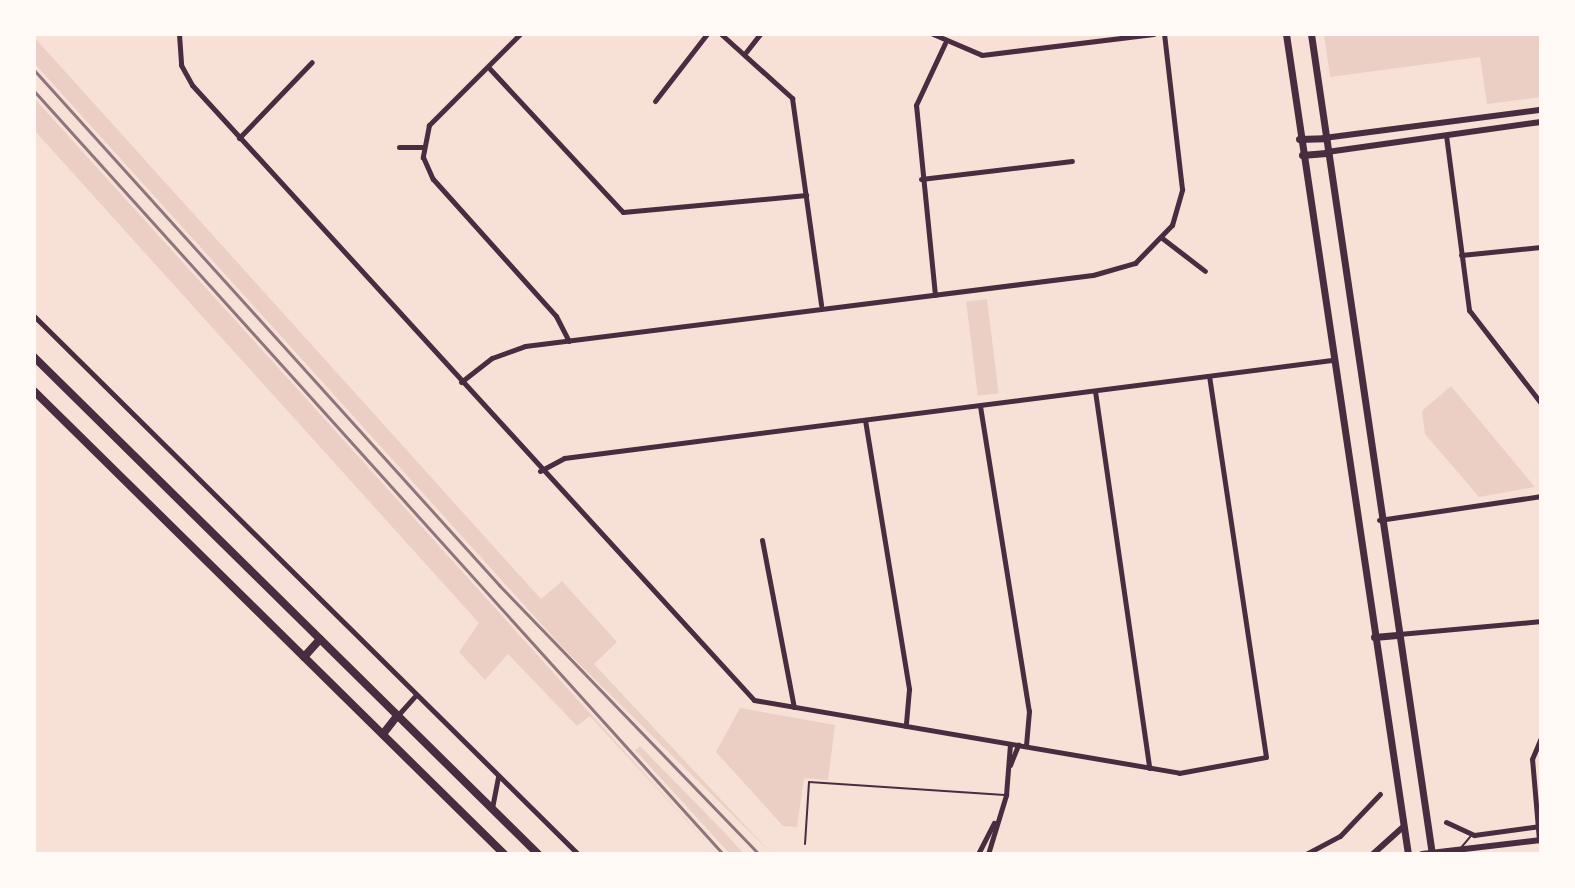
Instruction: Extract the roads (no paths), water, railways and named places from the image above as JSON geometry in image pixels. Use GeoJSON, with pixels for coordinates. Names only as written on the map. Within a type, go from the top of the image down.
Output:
{"type":"FeatureCollection","features":[{"type":"Feature","properties":{"kind":"highway"},"geometry":{"type":"LineString","coordinates":[[34,357],[538,854]]}},
{"type":"Feature","properties":{"kind":"highway"},"geometry":{"type":"LineString","coordinates":[[34,391],[504,854]]}},
{"type":"Feature","properties":{"kind":"highway"},"geometry":{"type":"LineString","coordinates":[[304,657],[320,639]]}},
{"type":"Feature","properties":{"kind":"highway"},"geometry":{"type":"LineString","coordinates":[[383,734],[397,716]]}},
{"type":"Feature","properties":{"kind":"main road"},"geometry":{"type":"LineString","coordinates":[[1286,34],[1299,139],[1408,854]]}},
{"type":"Feature","properties":{"kind":"main road"},"geometry":{"type":"LineString","coordinates":[[1311,34],[1379,520],[1432,854]]}},
{"type":"Feature","properties":{"kind":"main road"},"geometry":{"type":"LineString","coordinates":[[1299,139],[1324,138]]}},
{"type":"Feature","properties":{"kind":"main road"},"geometry":{"type":"LineString","coordinates":[[1302,155],[1326,153]]}},
{"type":"Feature","properties":{"kind":"main road"},"geometry":{"type":"LineString","coordinates":[[1374,637],[1397,635]]}},
{"type":"Feature","properties":{"kind":"street"},"geometry":{"type":"LineString","coordinates":[[179,34],[185,75],[745,697],[1192,773],[1266,757],[1209,377]]}},
{"type":"Feature","properties":{"kind":"street"},"geometry":{"type":"LineString","coordinates":[[520,34],[490,69],[440,112],[422,147],[433,179],[556,316],[569,341]]}},
{"type":"Feature","properties":{"kind":"street"},"geometry":{"type":"LineString","coordinates":[[655,101],[707,34]]}},
{"type":"Feature","properties":{"kind":"street"},"geometry":{"type":"LineString","coordinates":[[721,34],[745,52],[792,98],[821,305]]}},
{"type":"Feature","properties":{"kind":"street"},"geometry":{"type":"LineString","coordinates":[[745,52],[760,34]]}},
{"type":"Feature","properties":{"kind":"street"},"geometry":{"type":"LineString","coordinates":[[933,34],[945,43],[982,55],[1098,37],[1154,34]]}},
{"type":"Feature","properties":{"kind":"street"},"geometry":{"type":"LineString","coordinates":[[461,382],[508,351],[821,305],[935,295],[1118,270],[1162,238],[1182,189],[1164,34]]}},
{"type":"Feature","properties":{"kind":"street"},"geometry":{"type":"LineString","coordinates":[[935,295],[916,105],[945,43]]}},
{"type":"Feature","properties":{"kind":"street"},"geometry":{"type":"LineString","coordinates":[[239,138],[312,62]]}},
{"type":"Feature","properties":{"kind":"street"},"geometry":{"type":"LineString","coordinates":[[490,69],[623,212],[806,195]]}},
{"type":"Feature","properties":{"kind":"street"},"geometry":{"type":"LineString","coordinates":[[1324,138],[1541,110]]}},
{"type":"Feature","properties":{"kind":"street"},"geometry":{"type":"LineString","coordinates":[[1326,153],[1541,122]]}},
{"type":"Feature","properties":{"kind":"street"},"geometry":{"type":"LineString","coordinates":[[1445,124],[1461,255],[1473,319],[1541,403]]}},
{"type":"Feature","properties":{"kind":"street"},"geometry":{"type":"LineString","coordinates":[[399,147],[422,147]]}},
{"type":"Feature","properties":{"kind":"street"},"geometry":{"type":"LineString","coordinates":[[921,179],[1072,161]]}},
{"type":"Feature","properties":{"kind":"street"},"geometry":{"type":"LineString","coordinates":[[1162,238],[1205,271]]}},
{"type":"Feature","properties":{"kind":"street"},"geometry":{"type":"LineString","coordinates":[[1461,255],[1541,247]]}},
{"type":"Feature","properties":{"kind":"street"},"geometry":{"type":"LineString","coordinates":[[34,316],[578,854]]}},
{"type":"Feature","properties":{"kind":"street"},"geometry":{"type":"LineString","coordinates":[[34,330],[41,322]]}},
{"type":"Feature","properties":{"kind":"street"},"geometry":{"type":"LineString","coordinates":[[540,471],[564,458],[1332,360]]}},
{"type":"Feature","properties":{"kind":"street"},"geometry":{"type":"LineString","coordinates":[[1095,391],[1149,768]]}},
{"type":"Feature","properties":{"kind":"street"},"geometry":{"type":"LineString","coordinates":[[980,406],[1029,711],[1026,746]]}},
{"type":"Feature","properties":{"kind":"street"},"geometry":{"type":"LineString","coordinates":[[865,420],[909,689],[906,726]]}},
{"type":"Feature","properties":{"kind":"street"},"geometry":{"type":"LineString","coordinates":[[1379,520],[1541,496]]}},
{"type":"Feature","properties":{"kind":"street"},"geometry":{"type":"LineString","coordinates":[[762,540],[794,707]]}},
{"type":"Feature","properties":{"kind":"street"},"geometry":{"type":"LineString","coordinates":[[1397,635],[1541,621]]}},
{"type":"Feature","properties":{"kind":"street"},"geometry":{"type":"LineString","coordinates":[[397,716],[416,695]]}},
{"type":"Feature","properties":{"kind":"street"},"geometry":{"type":"LineString","coordinates":[[1422,854],[1540,843],[1541,826],[1532,759],[1541,738]]}},
{"type":"Feature","properties":{"kind":"street"},"geometry":{"type":"LineString","coordinates":[[984,853],[1006,795],[1010,744]]}},
{"type":"Feature","properties":{"kind":"street"},"geometry":{"type":"LineString","coordinates":[[1010,766],[1018,745]]}},
{"type":"Feature","properties":{"kind":"street"},"geometry":{"type":"LineString","coordinates":[[492,808],[498,776]]}},
{"type":"Feature","properties":{"kind":"street"},"geometry":{"type":"LineString","coordinates":[[1306,854],[1340,836],[1380,794]]}},
{"type":"Feature","properties":{"kind":"street"},"geometry":{"type":"LineString","coordinates":[[984,853],[997,819]]}},
{"type":"Feature","properties":{"kind":"street"},"geometry":{"type":"LineString","coordinates":[[1446,822],[1474,835],[1541,826]]}},
{"type":"Feature","properties":{"kind":"street"},"geometry":{"type":"LineString","coordinates":[[1373,854],[1403,827]]}},
{"type":"Feature","properties":{"kind":"street"},"geometry":{"type":"LineString","coordinates":[[984,853],[1006,854]]}},
{"type":"Feature","properties":{"kind":"lane"},"geometry":{"type":"LineString","coordinates":[[805,844],[809,782],[1006,795]]}},
{"type":"Feature","properties":{"kind":"lane"},"geometry":{"type":"LineString","coordinates":[[1459,850],[1474,835]]}},
{"type":"Feature","properties":{"kind":"railway"},"geometry":{"type":"LineString","coordinates":[[34,70],[499,585],[759,854]]}},
{"type":"Feature","properties":{"kind":"railway"},"geometry":{"type":"LineString","coordinates":[[34,91],[723,854]]}}]}
